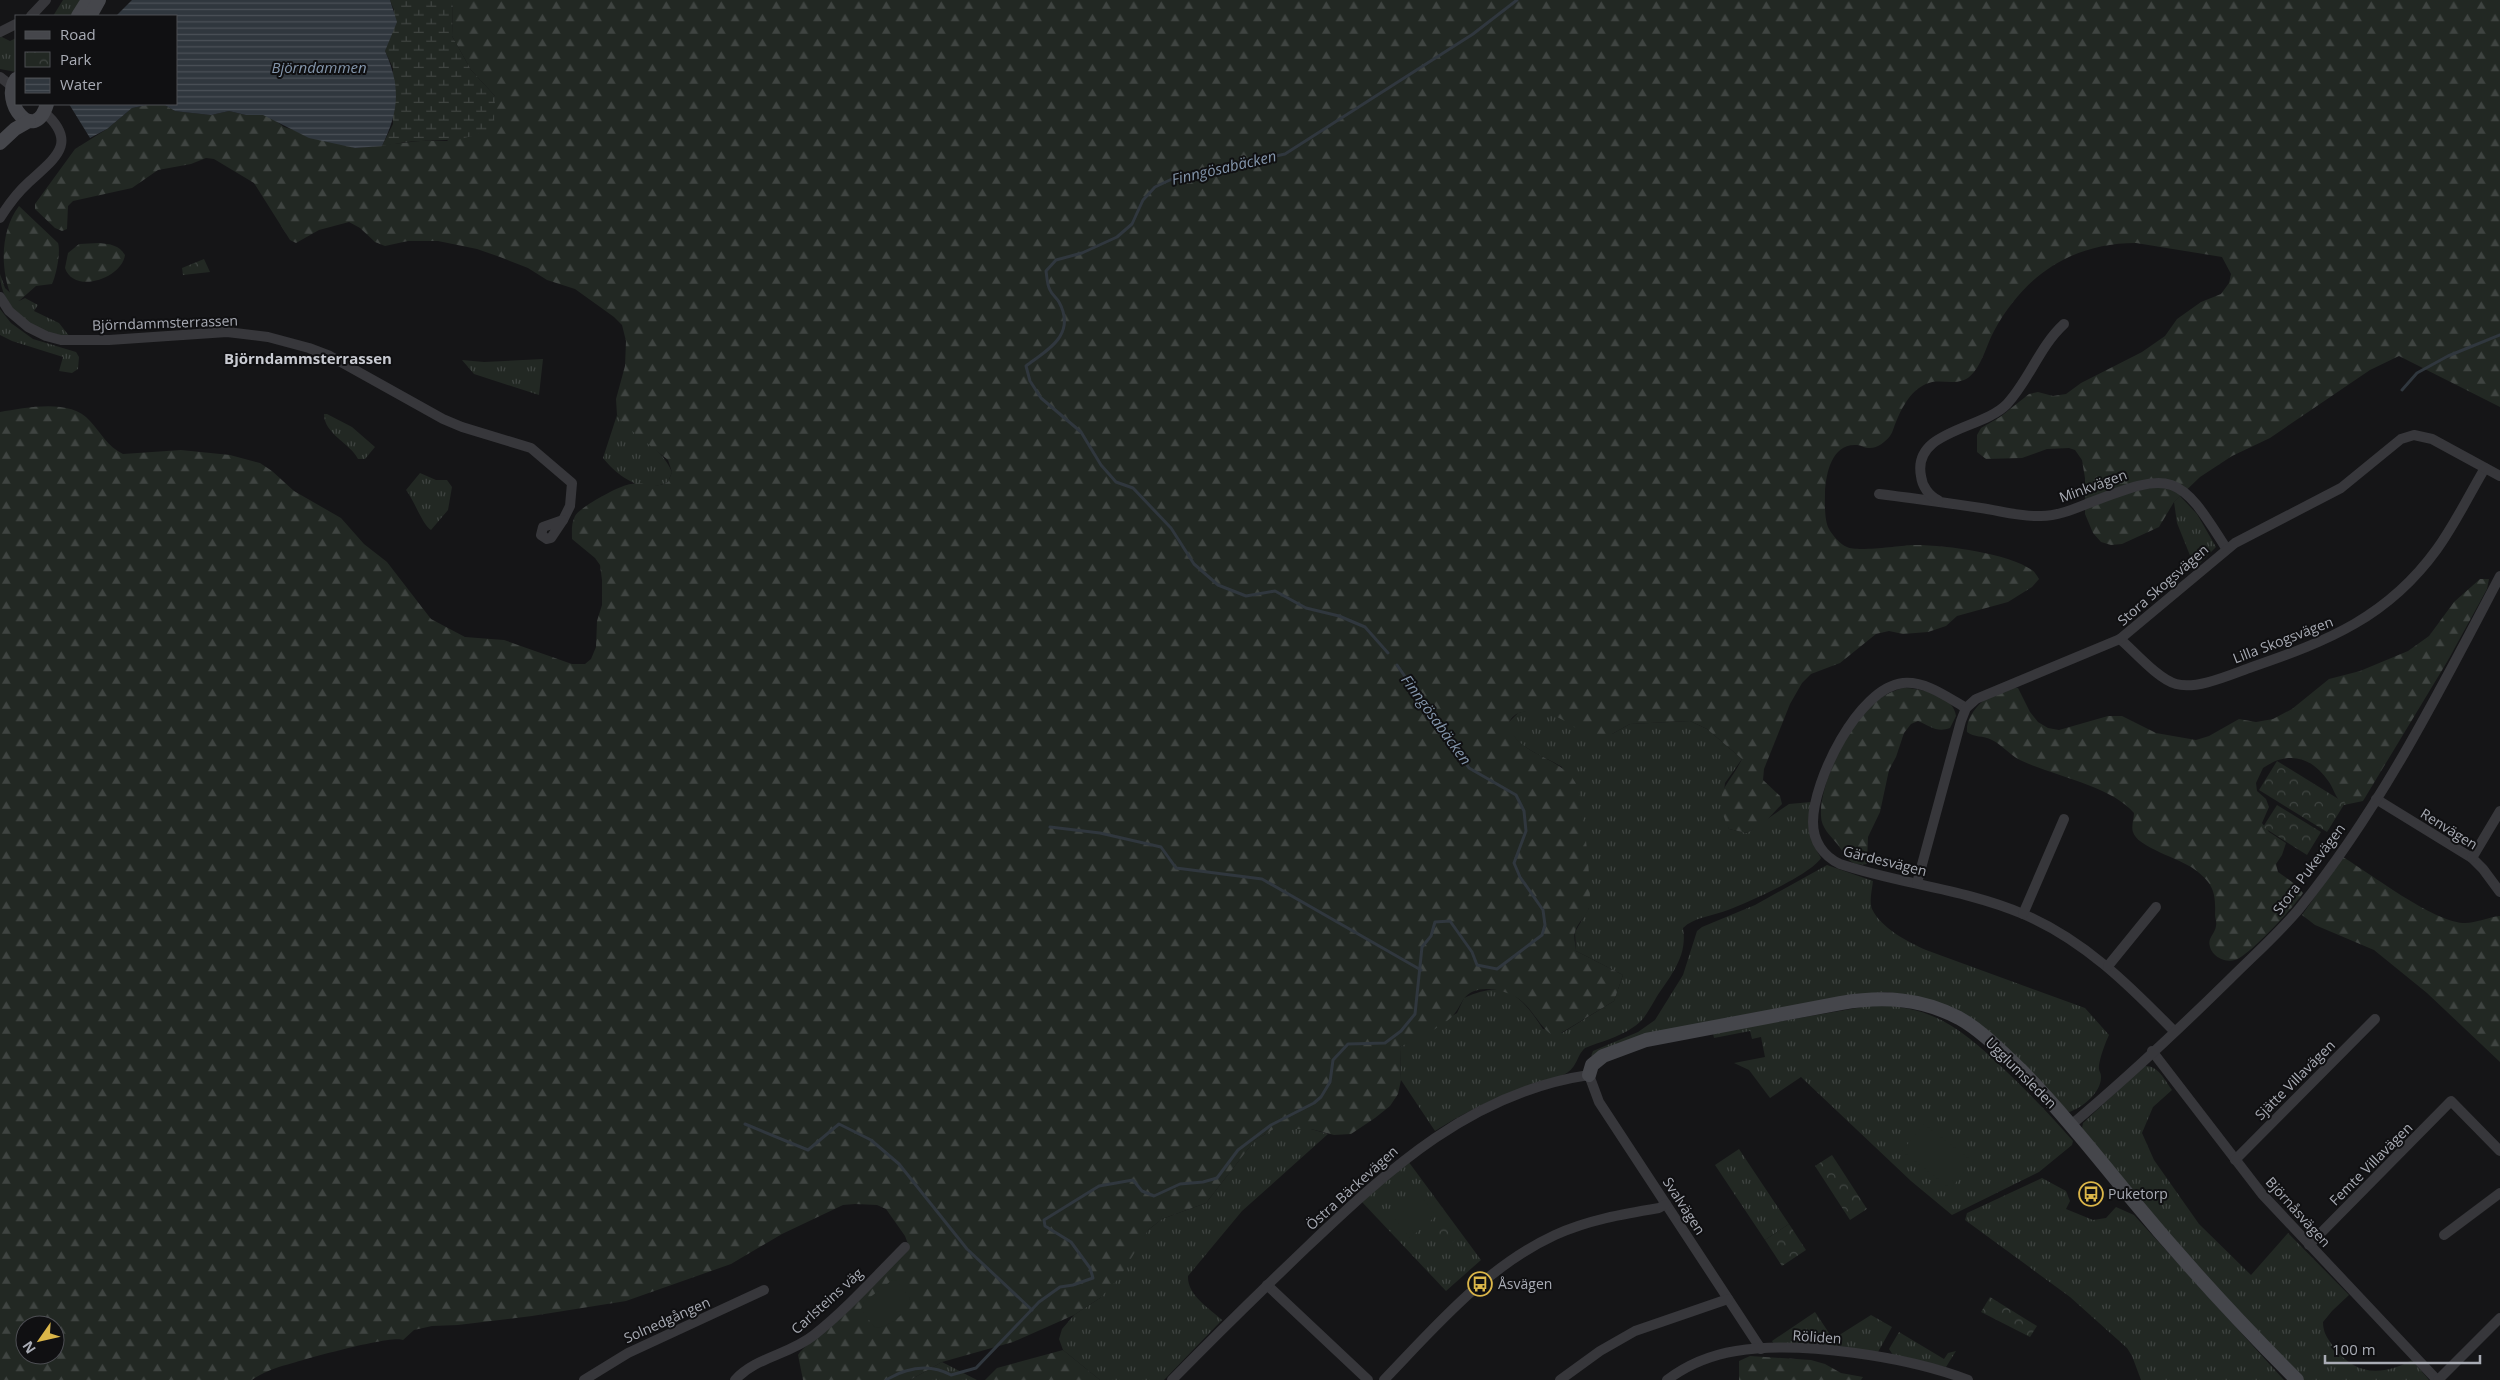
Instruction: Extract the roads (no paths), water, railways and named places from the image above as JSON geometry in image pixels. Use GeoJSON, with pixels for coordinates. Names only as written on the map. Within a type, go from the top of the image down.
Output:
{"type":"FeatureCollection","features":[{"type":"Feature","properties":{"kind":"street"},"geometry":{"type":"LineString","coordinates":[[33,15],[46,0]]}},
{"type":"Feature","properties":{"kind":"street"},"geometry":{"type":"LineString","coordinates":[[79,15],[88,0]]}},
{"type":"Feature","properties":{"kind":"street"},"geometry":{"type":"LineString","coordinates":[[91,15],[99,0]]}},
{"type":"Feature","properties":{"kind":"street"},"geometry":{"type":"LineString","coordinates":[[0,32],[15,24]]}},
{"type":"Feature","properties":{"kind":"street"},"geometry":{"type":"LineString","coordinates":[[8,80],[2,106],[13,117],[29,121]]}},
{"type":"Feature","properties":{"kind":"street"},"geometry":{"type":"LineString","coordinates":[[0,143],[15,129],[46,108],[62,136],[61,149],[52,161],[21,190],[0,218]]}},
{"type":"Feature","properties":{"kind":"street","name":"Björndammsterrassen"},"geometry":{"type":"LineString","coordinates":[[0,297],[9,311],[28,327],[46,336],[61,340],[108,340],[227,332],[268,337],[330,356],[443,419],[462,427],[531,448],[541,455],[572,483],[570,506],[563,520]]}},
{"type":"Feature","properties":{"kind":"street"},"geometry":{"type":"LineString","coordinates":[[1940,502],[1926,490],[1921,476],[1921,463],[1927,450],[1938,439],[1982,421],[1999,411],[2025,381],[2053,334],[2064,324]]}},
{"type":"Feature","properties":{"kind":"street","name":"Stora Skogsvägen"},"geometry":{"type":"LineString","coordinates":[[1966,708],[1982,695],[2120,639],[2140,624],[2226,548],[2334,492],[2356,477],[2394,444],[2408,436],[2422,436],[2432,439],[2500,476]]}},
{"type":"Feature","properties":{"kind":"street","name":"Lilla Skogsvägen"},"geometry":{"type":"LineString","coordinates":[[2120,639],[2168,681],[2187,685],[2227,676],[2321,643],[2374,612],[2417,573],[2443,539],[2485,468]]}},
{"type":"Feature","properties":{"kind":"street","name":"Minkvägen"},"geometry":{"type":"LineString","coordinates":[[1879,494],[2043,516],[2072,510],[2134,486],[2146,483],[2165,483],[2180,488],[2193,498],[2226,548]]}},
{"type":"Feature","properties":{"kind":"street","name":"Stora Pukevägen"},"geometry":{"type":"LineString","coordinates":[[2071,1125],[2174,1031],[2271,939],[2298,910],[2376,800],[2425,717],[2500,576]]}},
{"type":"Feature","properties":{"kind":"street","name":"Gärdesvägen"},"geometry":{"type":"LineString","coordinates":[[1966,708],[1928,688],[1915,684],[1895,685],[1877,694],[1862,707],[1840,740],[1831,759],[1816,802],[1813,822],[1815,837],[1827,857],[1850,868],[1970,896],[2023,914],[2068,938],[2108,966],[2174,1031]]}},
{"type":"Feature","properties":{"kind":"street"},"geometry":{"type":"LineString","coordinates":[[1917,883],[1956,735],[1966,708]]}},
{"type":"Feature","properties":{"kind":"street","name":"Renvägen"},"geometry":{"type":"LineString","coordinates":[[2376,800],[2472,858],[2483,868],[2500,892]]}},
{"type":"Feature","properties":{"kind":"street"},"geometry":{"type":"LineString","coordinates":[[2472,858],[2500,811]]}},
{"type":"Feature","properties":{"kind":"street"},"geometry":{"type":"LineString","coordinates":[[2023,914],[2064,819]]}},
{"type":"Feature","properties":{"kind":"street"},"geometry":{"type":"LineString","coordinates":[[2108,966],[2156,907]]}},
{"type":"Feature","properties":{"kind":"street","name":"Ugglumsleden"},"geometry":{"type":"LineString","coordinates":[[1589,1075],[1592,1065],[1603,1056],[1646,1040],[1862,999],[1906,999],[1940,1010],[1960,1019],[2008,1057],[2071,1125],[2185,1260],[2297,1380]]}},
{"type":"Feature","properties":{"kind":"street","name":"Sjätte Villavägen"},"geometry":{"type":"LineString","coordinates":[[2234,1160],[2375,1019]]}},
{"type":"Feature","properties":{"kind":"street","name":"Björnåsvägen"},"geometry":{"type":"LineString","coordinates":[[2152,1051],[2234,1160],[2309,1245],[2437,1380]]}},
{"type":"Feature","properties":{"kind":"street","name":"Svalvägen"},"geometry":{"type":"LineString","coordinates":[[1589,1075],[1599,1102],[1761,1349]]}},
{"type":"Feature","properties":{"kind":"street","name":"Östra Bäckevägen"},"geometry":{"type":"LineString","coordinates":[[1172,1380],[1267,1286],[1397,1164],[1435,1137],[1472,1115],[1513,1096],[1556,1081],[1589,1075]]}},
{"type":"Feature","properties":{"kind":"street","name":"Femte Villavägen"},"geometry":{"type":"LineString","coordinates":[[2309,1245],[2451,1102],[2500,1151]]}},
{"type":"Feature","properties":{"kind":"street"},"geometry":{"type":"LineString","coordinates":[[2444,1235],[2500,1193]]}},
{"type":"Feature","properties":{"kind":"street"},"geometry":{"type":"LineString","coordinates":[[1384,1380],[1470,1292],[1520,1253],[1557,1234],[1577,1227],[1609,1217],[1658,1208],[1666,1204]]}},
{"type":"Feature","properties":{"kind":"street","name":"Carlsteins väg"},"geometry":{"type":"LineString","coordinates":[[735,1380],[754,1364],[788,1352],[814,1336],[905,1247]]}},
{"type":"Feature","properties":{"kind":"street"},"geometry":{"type":"LineString","coordinates":[[1267,1286],[1368,1380]]}},
{"type":"Feature","properties":{"kind":"street","name":"Solnedgången"},"geometry":{"type":"LineString","coordinates":[[584,1380],[628,1353],[764,1290]]}},
{"type":"Feature","properties":{"kind":"street"},"geometry":{"type":"LineString","coordinates":[[1560,1380],[1600,1351],[1635,1332],[1728,1299]]}},
{"type":"Feature","properties":{"kind":"street"},"geometry":{"type":"LineString","coordinates":[[2437,1380],[2500,1318]]}},
{"type":"Feature","properties":{"kind":"street","name":"Röliden"},"geometry":{"type":"LineString","coordinates":[[1667,1380],[1684,1368],[1712,1356],[1736,1351],[1761,1349],[1832,1351],[1884,1358],[1968,1380]]}},
{"type":"Feature","properties":{"kind":"water","name":"Björndammen"},"geometry":{"type":"Polygon","coordinates":[[[132,0],[390,0],[397,22],[385,51],[394,76],[396,99],[392,121],[382,146],[355,148],[309,138],[263,115],[246,115],[229,111],[211,115],[175,111],[165,105],[178,105],[178,15],[117,15],[132,0]]]}},
{"type":"Feature","properties":{"kind":"water"},"geometry":{"type":"Polygon","coordinates":[[[70,105],[147,105],[132,108],[107,129],[90,138],[70,105]]]}},
{"type":"Feature","properties":{"kind":"waterway","name":"Finngösabäcken"},"geometry":{"type":"LineString","coordinates":[[1388,653],[1365,627],[1339,616],[1306,608],[1275,591],[1246,596],[1218,585],[1194,564],[1171,528],[1133,488],[1116,482],[1101,465],[1081,432],[1041,398],[1030,381],[1026,366],[1043,354],[1062,333],[1064,314],[1059,302],[1049,288],[1046,271],[1056,260],[1082,253],[1117,237],[1132,224],[1143,200],[1155,187],[1172,179],[1285,154],[1473,34],[1517,0]]}},
{"type":"Feature","properties":{"kind":"waterway"},"geometry":{"type":"LineString","coordinates":[[2402,390],[2417,373],[2448,356],[2500,335]]}},
{"type":"Feature","properties":{"kind":"waterway","name":"Finngösabäcken"},"geometry":{"type":"LineString","coordinates":[[886,1380],[910,1370],[926,1368],[943,1371],[951,1375],[976,1368],[1039,1302],[1060,1287],[1093,1278],[1090,1268],[1071,1242],[1045,1226],[1044,1220],[1099,1186],[1133,1180],[1142,1191],[1154,1196],[1180,1184],[1203,1182],[1217,1178],[1238,1150],[1271,1125],[1314,1103],[1321,1097],[1330,1082],[1333,1060],[1348,1044],[1385,1043],[1401,1031],[1415,1014],[1422,947],[1431,936],[1435,922],[1450,921],[1472,952],[1477,965],[1497,969],[1542,935],[1545,925],[1543,910],[1520,877],[1514,863],[1526,831],[1524,811],[1516,795],[1469,768],[1397,665]]}},
{"type":"Feature","properties":{"kind":"waterway"},"geometry":{"type":"LineString","coordinates":[[1050,827],[1100,833],[1161,847],[1176,868],[1262,879],[1421,970]]}},
{"type":"Feature","properties":{"kind":"waterway"},"geometry":{"type":"LineString","coordinates":[[745,1124],[808,1150],[839,1124],[871,1140],[899,1164],[967,1249],[1032,1310]]}},
{"type":"Feature","properties":{"kind":"place","name":"Puketorp"},"geometry":{"type":"Point","coordinates":[2091,1194]}},
{"type":"Feature","properties":{"kind":"place","name":"Åsvägen"},"geometry":{"type":"Point","coordinates":[1480,1284]}},
{"type":"Feature","properties":{"kind":"district","name":"Björndammsterrassen"},"geometry":{"type":"Point","coordinates":[308,359]}}]}
